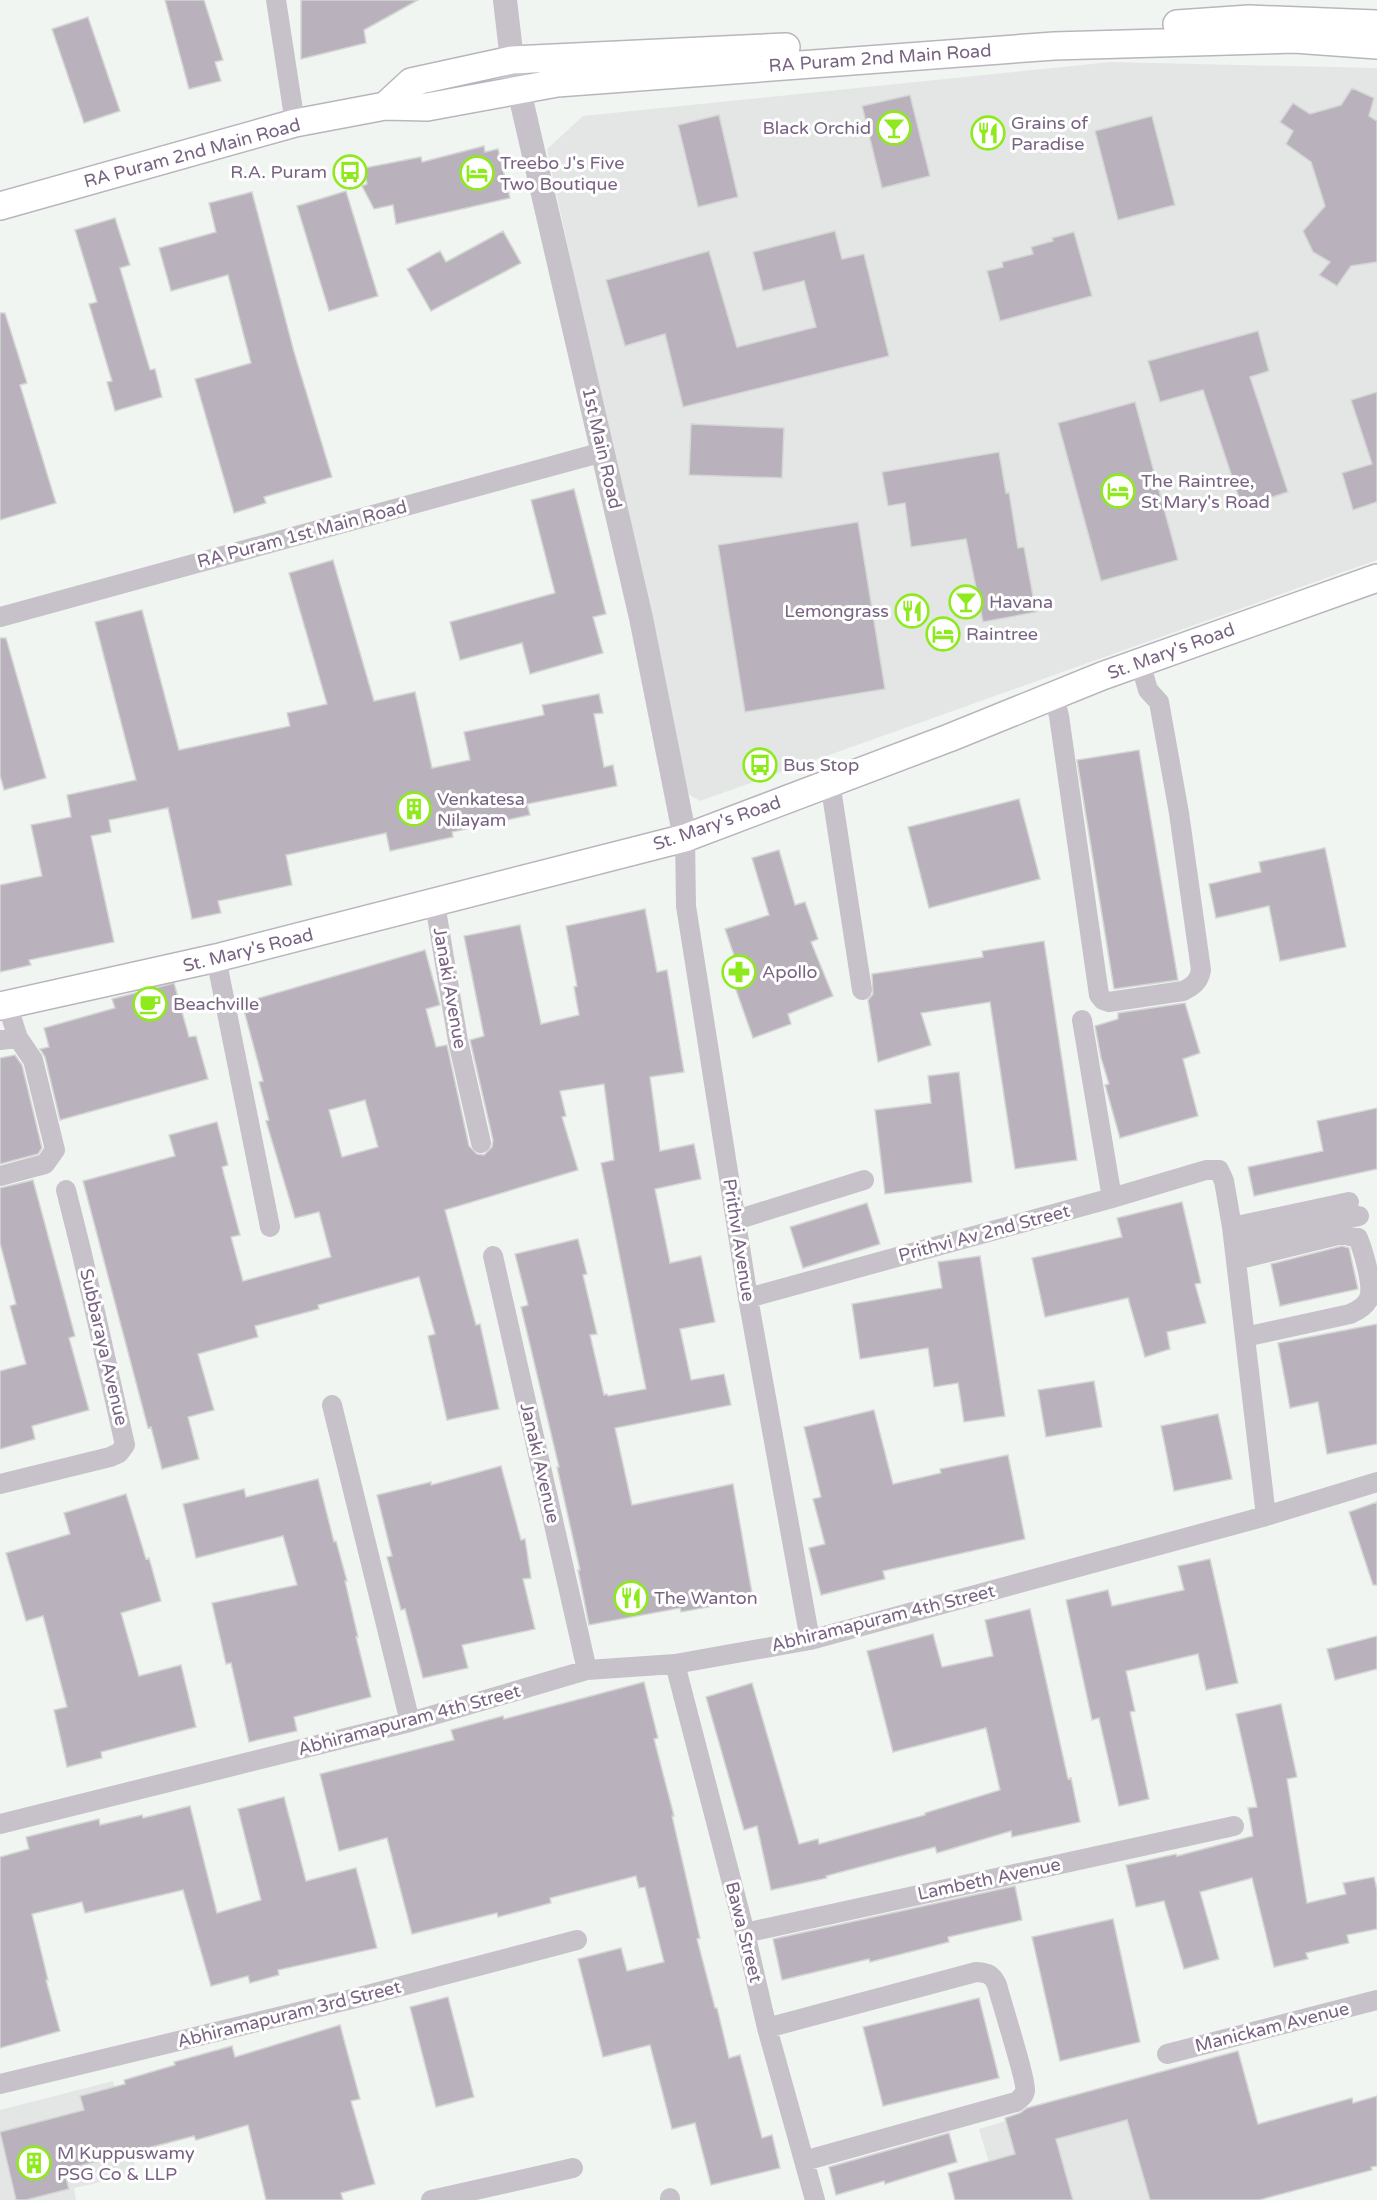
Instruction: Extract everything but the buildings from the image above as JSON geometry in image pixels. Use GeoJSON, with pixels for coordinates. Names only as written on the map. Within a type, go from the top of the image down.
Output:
{"type":"FeatureCollection","features":[{"type":"Feature","properties":{"kind":"main road"},"geometry":{"type":"LineString","coordinates":[[385,106],[411,82],[512,60],[989,38],[1249,20],[1377,24]]}},
{"type":"Feature","properties":{"kind":"main road","name":"RA Puram 2nd Main Road"},"geometry":{"type":"LineString","coordinates":[[0,206],[295,123],[385,106],[427,107],[557,83],[1054,46],[1294,39],[1377,45]]}},
{"type":"Feature","properties":{"kind":"main road","name":"St. Mary's Road"},"geometry":{"type":"LineString","coordinates":[[4,1005],[216,958],[435,904],[684,838],[1140,662],[1377,578]]}},
{"type":"Feature","properties":{"kind":"street"},"geometry":{"type":"LineString","coordinates":[[276,0],[295,123]]}},
{"type":"Feature","properties":{"kind":"street","name":"1st Main Road"},"geometry":{"type":"LineString","coordinates":[[505,0],[512,60],[641,618],[684,838]]}},
{"type":"Feature","properties":{"kind":"street","name":"RA Puram 1st Main Road"},"geometry":{"type":"LineString","coordinates":[[0,617],[603,452]]}},
{"type":"Feature","properties":{"kind":"street"},"geometry":{"type":"LineString","coordinates":[[1054,697],[1059,716],[1099,994],[1103,1000],[1109,1002],[1183,991],[1193,986],[1200,978],[1201,970],[1179,813],[1159,702],[1148,690],[1140,662]]}},
{"type":"Feature","properties":{"kind":"street"},"geometry":{"type":"LineString","coordinates":[[830,782],[862,990]]}},
{"type":"Feature","properties":{"kind":"street","name":"Prithvi Avenue"},"geometry":{"type":"LineString","coordinates":[[684,838],[686,906],[748,1298],[810,1640]]}},
{"type":"Feature","properties":{"kind":"street","name":"Janaki Avenue"},"geometry":{"type":"LineString","coordinates":[[435,904],[458,1041],[481,1143]]}},
{"type":"Feature","properties":{"kind":"street"},"geometry":{"type":"LineString","coordinates":[[216,958],[270,1227]]}},
{"type":"Feature","properties":{"kind":"street"},"geometry":{"type":"LineString","coordinates":[[0,1176],[45,1164],[55,1150],[33,1060],[9,1039],[4,1005]]}},
{"type":"Feature","properties":{"kind":"street"},"geometry":{"type":"LineString","coordinates":[[1082,1020],[1112,1198]]}},
{"type":"Feature","properties":{"kind":"street","name":"Prithvi Av 2nd Street"},"geometry":{"type":"LineString","coordinates":[[748,1298],[1206,1170],[1219,1170],[1224,1181],[1234,1244]]}},
{"type":"Feature","properties":{"kind":"street"},"geometry":{"type":"LineString","coordinates":[[736,1220],[864,1180]]}},
{"type":"Feature","properties":{"kind":"street","name":"Subbaraya Avenue"},"geometry":{"type":"LineString","coordinates":[[0,1484],[110,1457],[119,1453],[125,1444],[66,1190]]}},
{"type":"Feature","properties":{"kind":"street"},"geometry":{"type":"LineString","coordinates":[[1234,1244],[1354,1209]]}},
{"type":"Feature","properties":{"kind":"street"},"geometry":{"type":"LineString","coordinates":[[1234,1244],[1342,1234],[1358,1238],[1364,1253],[1371,1294],[1360,1309],[1350,1314],[1245,1337]]}},
{"type":"Feature","properties":{"kind":"street"},"geometry":{"type":"LineString","coordinates":[[1234,1244],[1266,1516]]}},
{"type":"Feature","properties":{"kind":"street","name":"Janaki Avenue"},"geometry":{"type":"LineString","coordinates":[[494,1256],[587,1670]]}},
{"type":"Feature","properties":{"kind":"street"},"geometry":{"type":"LineString","coordinates":[[332,1406],[410,1722]]}},
{"type":"Feature","properties":{"kind":"street","name":"Abhiramapuram 4th Street"},"geometry":{"type":"LineString","coordinates":[[0,1824],[410,1722],[587,1670],[675,1664],[810,1640],[1266,1516],[1377,1482]]}},
{"type":"Feature","properties":{"kind":"street","name":"Bawa Street"},"geometry":{"type":"LineString","coordinates":[[675,1664],[745,1933],[767,2028],[815,2200]]}},
{"type":"Feature","properties":{"kind":"street","name":"Lambeth Avenue"},"geometry":{"type":"LineString","coordinates":[[745,1933],[1234,1826]]}},
{"type":"Feature","properties":{"kind":"street","name":"Abhiramapuram 3rd Street"},"geometry":{"type":"LineString","coordinates":[[0,2084],[352,1999],[577,1940]]}},
{"type":"Feature","properties":{"kind":"street"},"geometry":{"type":"LineString","coordinates":[[767,2028],[976,1972],[993,1976],[1002,2002],[1026,2088],[1025,2094],[1020,2099],[982,2112],[804,2160]]}},
{"type":"Feature","properties":{"kind":"street","name":"Manickam Avenue"},"geometry":{"type":"LineString","coordinates":[[1167,2054],[1377,2000]]}},
{"type":"Feature","properties":{"kind":"street"},"geometry":{"type":"LineString","coordinates":[[431,2200],[573,2168]]}},
{"type":"Feature","properties":{"kind":"shaded area"},"geometry":{"type":"Polygon","coordinates":[[[1111,62],[1377,68],[1377,560],[700,801],[683,791],[547,149],[583,116],[1111,62]]]}},
{"type":"Feature","properties":{"kind":"shaded area"},"geometry":{"type":"Polygon","coordinates":[[[1160,2076],[1196,2200],[1000,2200],[979,2129],[1160,2076]]]}},
{"type":"Feature","properties":{"kind":"shaded area"},"geometry":{"type":"Polygon","coordinates":[[[113,2081],[137,2174],[74,2188],[76,2200],[0,2200],[0,2110],[113,2081]]]}},
{"type":"Feature","properties":{"kind":"place","name":"Black Orchid"},"geometry":{"type":"Point","coordinates":[894,128]}},
{"type":"Feature","properties":{"kind":"place","name":"Grains of Paradise"},"geometry":{"type":"Point","coordinates":[988,133]}},
{"type":"Feature","properties":{"kind":"place","name":"R.A. Puram"},"geometry":{"type":"Point","coordinates":[350,172]}},
{"type":"Feature","properties":{"kind":"place","name":"Treebo J's Five Two Boutique"},"geometry":{"type":"Point","coordinates":[477,173]}},
{"type":"Feature","properties":{"kind":"place","name":"The Raintree, St Mary's Road"},"geometry":{"type":"Point","coordinates":[1118,491]}},
{"type":"Feature","properties":{"kind":"place","name":"Havana"},"geometry":{"type":"Point","coordinates":[966,602]}},
{"type":"Feature","properties":{"kind":"place","name":"Lemongrass"},"geometry":{"type":"Point","coordinates":[912,611]}},
{"type":"Feature","properties":{"kind":"place","name":"Raintree"},"geometry":{"type":"Point","coordinates":[943,634]}},
{"type":"Feature","properties":{"kind":"place","name":"Bus Stop"},"geometry":{"type":"Point","coordinates":[760,765]}},
{"type":"Feature","properties":{"kind":"place","name":"Venkatesa Nilayam"},"geometry":{"type":"Point","coordinates":[414,809]}},
{"type":"Feature","properties":{"kind":"place","name":"Apollo"},"geometry":{"type":"Point","coordinates":[739,972]}},
{"type":"Feature","properties":{"kind":"place","name":"Beachville"},"geometry":{"type":"Point","coordinates":[150,1004]}},
{"type":"Feature","properties":{"kind":"place","name":"The Wanton"},"geometry":{"type":"Point","coordinates":[631,1598]}},
{"type":"Feature","properties":{"kind":"place","name":"M Kuppuswamy PSG Co & LLP"},"geometry":{"type":"Point","coordinates":[34,2163]}}]}
